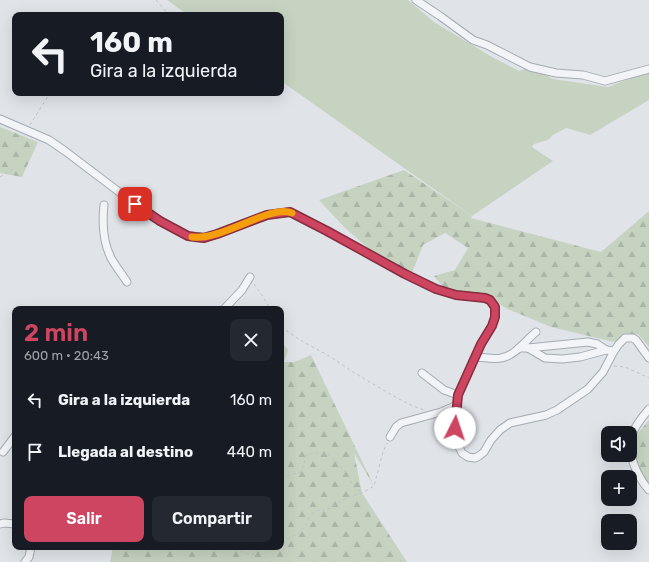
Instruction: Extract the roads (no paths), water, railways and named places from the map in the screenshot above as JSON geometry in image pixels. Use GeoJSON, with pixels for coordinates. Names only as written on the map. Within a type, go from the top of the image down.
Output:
{"type":"FeatureCollection","features":[{"type":"Feature","properties":{"kind":"street"},"geometry":{"type":"LineString","coordinates":[[416,0],[473,40],[487,45],[530,67],[556,73],[583,75],[605,81],[649,69]]}},
{"type":"Feature","properties":{"kind":"street"},"geometry":{"type":"LineString","coordinates":[[0,118],[26,131],[49,140],[160,221],[188,236],[204,238],[267,215],[290,212],[436,289],[456,295],[485,298],[490,300],[495,307],[495,317],[458,395],[455,428],[458,448],[468,457],[474,458],[484,452],[491,440],[500,430],[510,423],[546,415],[557,410],[588,389],[596,382],[614,351],[625,338],[633,338],[639,343],[649,358]]}},
{"type":"Feature","properties":{"kind":"street"},"geometry":{"type":"LineString","coordinates":[[104,206],[102,221],[103,229],[111,257],[127,282]]}},
{"type":"Feature","properties":{"kind":"street"},"geometry":{"type":"LineString","coordinates":[[227,306],[251,278]]}},
{"type":"Feature","properties":{"kind":"street"},"geometry":{"type":"LineString","coordinates":[[475,357],[500,359],[508,356],[536,332]]}},
{"type":"Feature","properties":{"kind":"street"},"geometry":{"type":"LineString","coordinates":[[519,348],[588,342],[597,344],[606,350]]}},
{"type":"Feature","properties":{"kind":"street"},"geometry":{"type":"LineString","coordinates":[[528,348],[545,358],[562,359],[580,357],[606,350],[614,351]]}},
{"type":"Feature","properties":{"kind":"street"},"geometry":{"type":"LineString","coordinates":[[422,373],[444,390],[458,395]]}},
{"type":"Feature","properties":{"kind":"street"},"geometry":{"type":"LineString","coordinates":[[390,437],[396,427],[401,423],[441,412],[457,405]]}},
{"type":"Feature","properties":{"kind":"street"},"geometry":{"type":"LineString","coordinates":[[649,408],[634,429],[630,449],[638,473],[649,490]]}},
{"type":"Feature","properties":{"kind":"street"},"geometry":{"type":"LineString","coordinates":[[3,452],[12,440]]}},
{"type":"Feature","properties":{"kind":"street"},"geometry":{"type":"LineString","coordinates":[[0,524],[12,524]]}},
{"type":"Feature","properties":{"kind":"street"},"geometry":{"type":"LineString","coordinates":[[25,562],[29,557],[30,550]]}}]}
